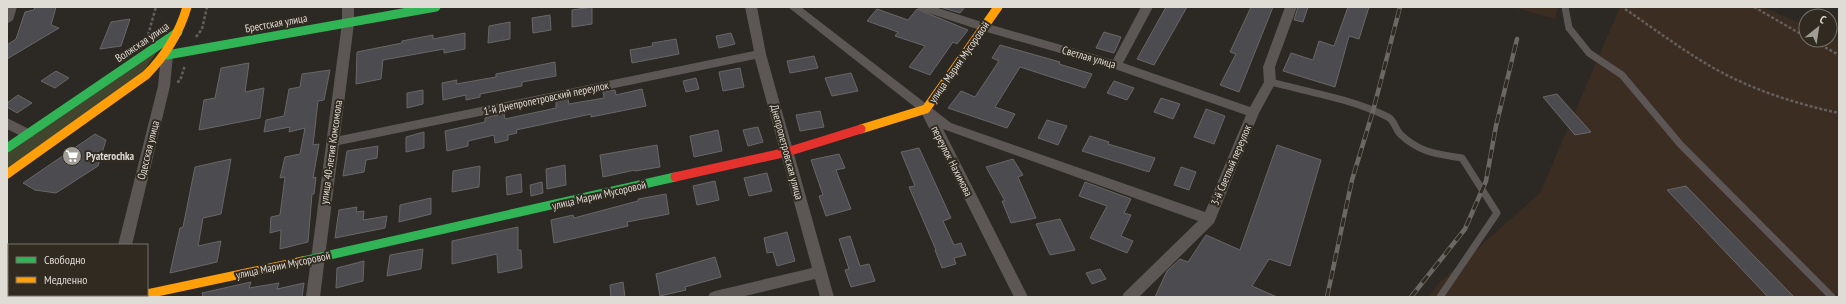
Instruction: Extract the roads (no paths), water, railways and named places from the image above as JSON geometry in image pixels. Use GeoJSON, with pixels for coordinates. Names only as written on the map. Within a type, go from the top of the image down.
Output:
{"type":"FeatureCollection","features":[{"type":"Feature","properties":{"kind":"street"},"geometry":{"type":"LineString","coordinates":[[7,20],[11,7]]}},
{"type":"Feature","properties":{"kind":"street"},"geometry":{"type":"LineString","coordinates":[[181,30],[187,7]]}},
{"type":"Feature","properties":{"kind":"street","name":"улица 40-летия Комсомола"},"geometry":{"type":"LineString","coordinates":[[313,297],[348,23],[348,7]]}},
{"type":"Feature","properties":{"kind":"street","name":"Брестская улица"},"geometry":{"type":"LineString","coordinates":[[167,54],[436,7]]}},
{"type":"Feature","properties":{"kind":"street","name":"Днепропетровская улица"},"geometry":{"type":"LineString","coordinates":[[751,7],[760,54],[826,297]]}},
{"type":"Feature","properties":{"kind":"street","name":"переулок Нахимова"},"geometry":{"type":"LineString","coordinates":[[794,7],[926,109],[1021,297]]}},
{"type":"Feature","properties":{"kind":"street","name":"Светлая улица"},"geometry":{"type":"LineString","coordinates":[[923,7],[984,27],[1116,65],[1253,113]]}},
{"type":"Feature","properties":{"kind":"street","name":"улица Марии Мусоровой"},"geometry":{"type":"LineString","coordinates":[[148,294],[317,258],[787,152],[926,109],[998,7]]}},
{"type":"Feature","properties":{"kind":"street"},"geometry":{"type":"LineString","coordinates":[[1116,65],[1147,7]]}},
{"type":"Feature","properties":{"kind":"street","name":"3-й Светлый переулок"},"geometry":{"type":"LineString","coordinates":[[1129,297],[1209,219],[1253,113],[1270,82],[1269,67],[1291,7]]}},
{"type":"Feature","properties":{"kind":"street","name":"Волжская улица"},"geometry":{"type":"LineString","coordinates":[[7,174],[136,84],[167,54],[181,30]]}},
{"type":"Feature","properties":{"kind":"street","name":"Волжская улица"},"geometry":{"type":"LineString","coordinates":[[7,148],[181,30]]}},
{"type":"Feature","properties":{"kind":"street","name":"Одесская улица"},"geometry":{"type":"LineString","coordinates":[[125,244],[164,86],[167,54]]}},
{"type":"Feature","properties":{"kind":"street","name":"1-й Днепропетровский переулок"},"geometry":{"type":"LineString","coordinates":[[332,142],[760,54]]}},
{"type":"Feature","properties":{"kind":"street"},"geometry":{"type":"LineString","coordinates":[[926,109],[947,126],[1209,219]]}},
{"type":"Feature","properties":{"kind":"street"},"geometry":{"type":"LineString","coordinates":[[7,123],[28,134]]}},
{"type":"Feature","properties":{"kind":"street"},"geometry":{"type":"LineString","coordinates":[[715,297],[820,272]]}},
{"type":"Feature","properties":{"kind":"lane"},"geometry":{"type":"LineString","coordinates":[[1565,7],[1564,9],[1569,28],[1589,54],[1622,75],[1680,144],[1832,297]]}},
{"type":"Feature","properties":{"kind":"lane"},"geometry":{"type":"LineString","coordinates":[[1270,82],[1355,104],[1373,111],[1390,118],[1400,134],[1427,153],[1462,158],[1497,213],[1440,297]]}},
{"type":"Feature","properties":{"kind":"railway"},"geometry":{"type":"LineString","coordinates":[[1327,297],[1352,180],[1373,111],[1400,7]]}},
{"type":"Feature","properties":{"kind":"railway"},"geometry":{"type":"LineString","coordinates":[[1411,297],[1465,229],[1486,181],[1496,126],[1517,39]]}},
{"type":"Feature","properties":{"kind":"place","name":"Pyaterochka"},"geometry":{"type":"Point","coordinates":[72,156]}}]}
